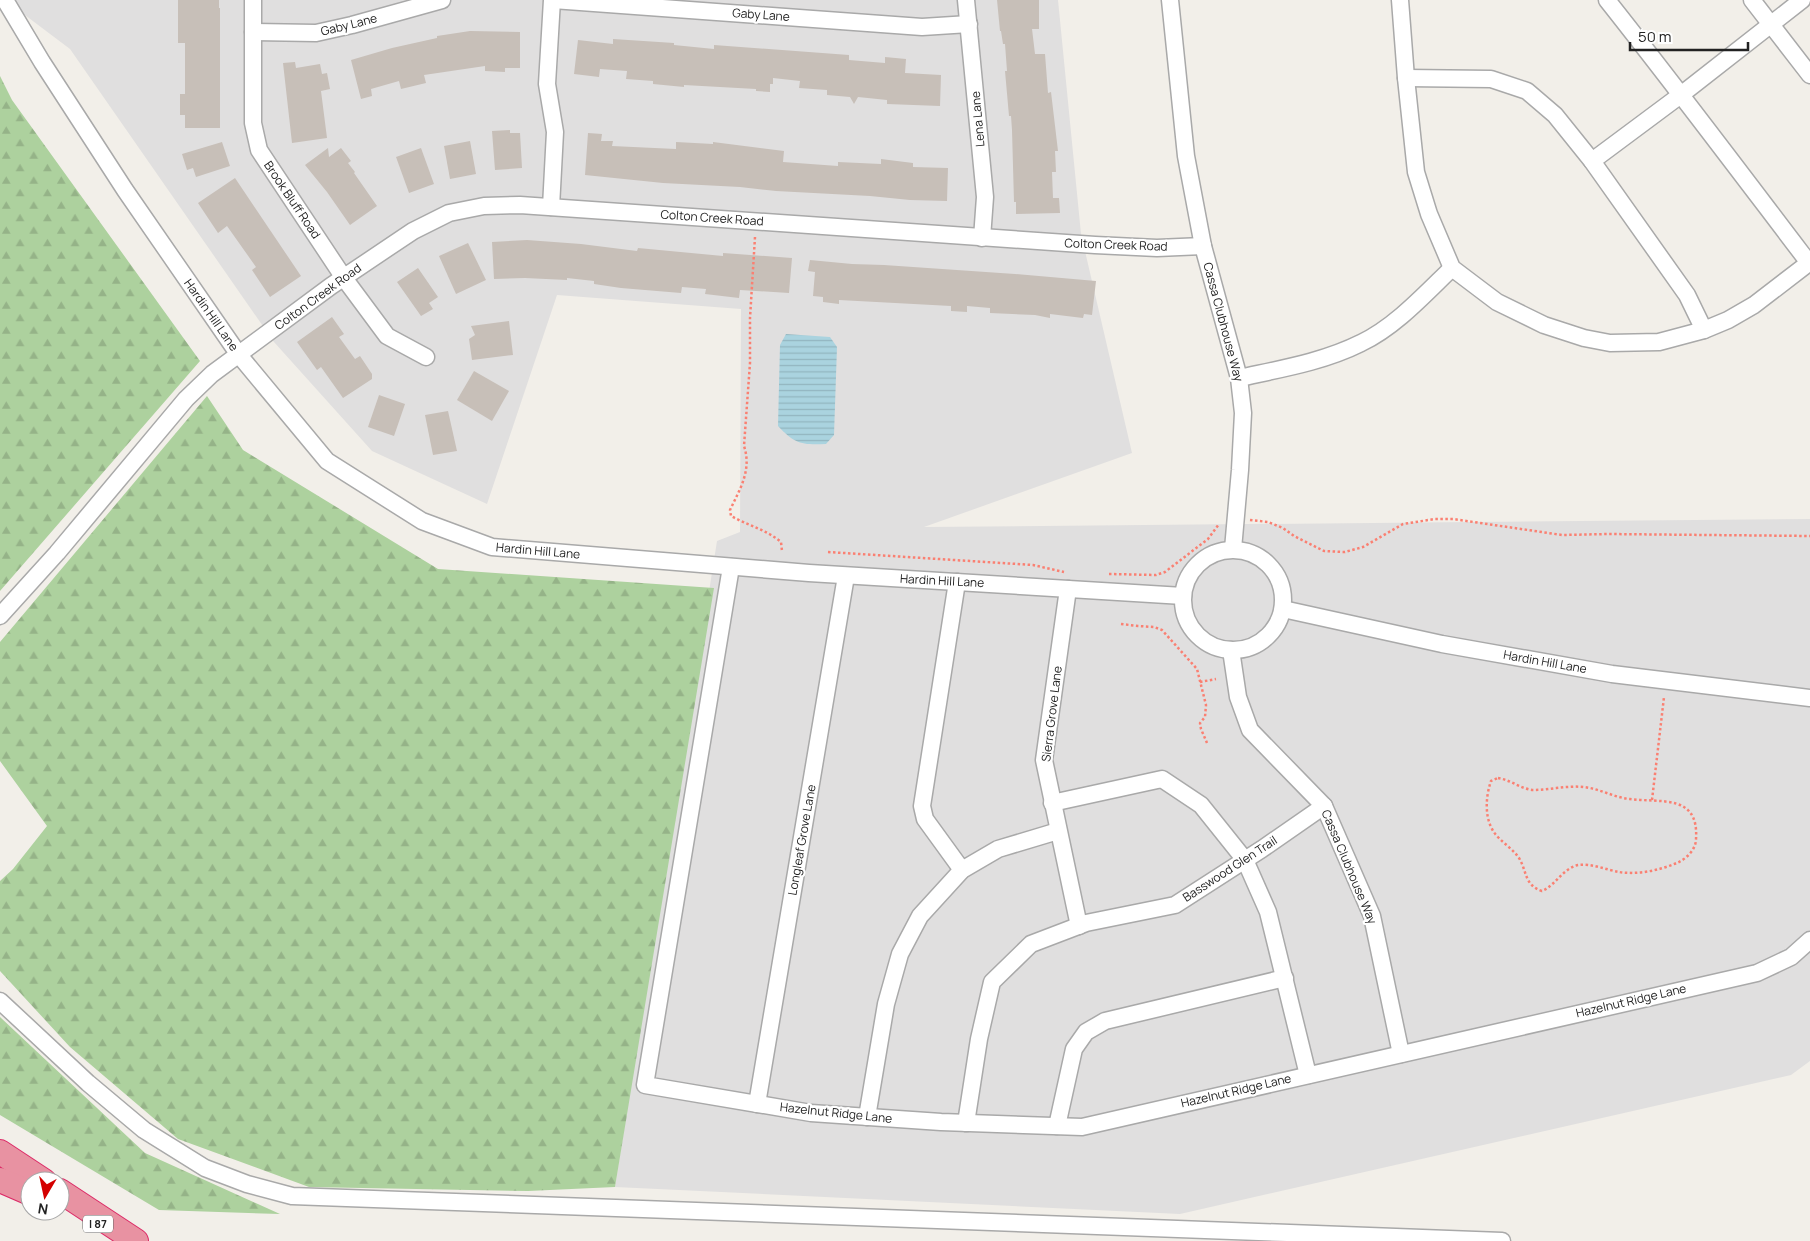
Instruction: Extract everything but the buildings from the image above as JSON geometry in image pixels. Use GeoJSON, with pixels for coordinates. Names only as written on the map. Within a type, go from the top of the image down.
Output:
{"type":"FeatureCollection","features":[{"type":"Feature","properties":{"kind":"highway"},"geometry":{"type":"LineString","coordinates":[[0,1152],[29,1171]]}},
{"type":"Feature","properties":{"kind":"highway"},"geometry":{"type":"LineString","coordinates":[[0,1180],[20,1189]]}},
{"type":"Feature","properties":{"kind":"highway"},"geometry":{"type":"LineString","coordinates":[[70,1198],[136,1241]]}},
{"type":"Feature","properties":{"kind":"highway","name":"I 87"},"geometry":{"type":"LineString","coordinates":[[70,1211],[136,1241]]}},
{"type":"Feature","properties":{"kind":"street","name":"Hardin Hill Lane"},"geometry":{"type":"LineString","coordinates":[[6,0],[42,62],[125,190],[239,355],[327,461],[422,521],[492,547],[846,576],[1183,596]]}},
{"type":"Feature","properties":{"kind":"street","name":"Brook Bluff Road"},"geometry":{"type":"LineString","coordinates":[[253,0],[253,123],[259,150],[344,278],[386,336],[426,357]]}},
{"type":"Feature","properties":{"kind":"street","name":"Gaby Lane"},"geometry":{"type":"LineString","coordinates":[[254,32],[316,33],[442,0]]}},
{"type":"Feature","properties":{"kind":"street","name":"Gaby Lane"},"geometry":{"type":"LineString","coordinates":[[552,0],[922,27],[969,24]]}},
{"type":"Feature","properties":{"kind":"street"},"geometry":{"type":"LineString","coordinates":[[551,207],[555,132],[547,84],[552,0]]}},
{"type":"Feature","properties":{"kind":"street","name":"Lena Lane"},"geometry":{"type":"LineString","coordinates":[[966,0],[985,197],[982,238]]}},
{"type":"Feature","properties":{"kind":"street","name":"Cassa Clubhouse Way"},"geometry":{"type":"LineString","coordinates":[[1170,0],[1186,156],[1203,246],[1239,378],[1243,413],[1233,549]]}},
{"type":"Feature","properties":{"kind":"street"},"geometry":{"type":"LineString","coordinates":[[1400,0],[1416,172],[1429,214],[1452,268],[1497,302],[1544,325],[1584,338],[1610,343],[1659,342],[1704,330],[1728,320],[1754,306],[1810,263],[1714,139],[1682,94],[1607,0]]}},
{"type":"Feature","properties":{"kind":"street"},"geometry":{"type":"LineString","coordinates":[[1752,0],[1810,76]]}},
{"type":"Feature","properties":{"kind":"street"},"geometry":{"type":"LineString","coordinates":[[1592,161],[1682,94],[1802,0]]}},
{"type":"Feature","properties":{"kind":"street"},"geometry":{"type":"LineString","coordinates":[[1406,78],[1491,79],[1527,91],[1555,115],[1592,161],[1687,295],[1704,330]]}},
{"type":"Feature","properties":{"kind":"street","name":"Colton Creek Road"},"geometry":{"type":"LineString","coordinates":[[0,616],[57,554],[186,399],[212,374],[412,231],[449,213],[484,206],[520,205],[982,238],[1157,248],[1203,246]]}},
{"type":"Feature","properties":{"kind":"street"},"geometry":{"type":"LineString","coordinates":[[1239,378],[1313,361],[1362,343],[1404,315],[1452,268]]}},
{"type":"Feature","properties":{"kind":"street"},"geometry":{"type":"LineString","coordinates":[[1233,549],[1248,551],[1261,558],[1272,568],[1280,580],[1284,595],[1283,610],[1278,623],[1270,635],[1258,644],[1245,649],[1231,650],[1215,647],[1201,639],[1190,627],[1184,612],[1183,596],[1186,581],[1194,568],[1204,558],[1218,551],[1233,549]]}},
{"type":"Feature","properties":{"kind":"street","name":"Hazelnut Ridge Lane"},"geometry":{"type":"LineString","coordinates":[[731,567],[645,1085],[811,1113],[966,1123],[1082,1126],[1757,973],[1791,957],[1810,940]]}},
{"type":"Feature","properties":{"kind":"street","name":"Longleaf Grove Lane"},"geometry":{"type":"LineString","coordinates":[[757,1104],[846,576]]}},
{"type":"Feature","properties":{"kind":"street"},"geometry":{"type":"LineString","coordinates":[[957,582],[922,806],[925,819],[962,870]]}},
{"type":"Feature","properties":{"kind":"street","name":"Sierra Grove Lane"},"geometry":{"type":"LineString","coordinates":[[1068,589],[1044,760],[1078,926]]}},
{"type":"Feature","properties":{"kind":"street","name":"Hardin Hill Lane"},"geometry":{"type":"LineString","coordinates":[[1283,610],[1442,644],[1612,674],[1810,698]]}},
{"type":"Feature","properties":{"kind":"street","name":"Cassa Clubhouse Way"},"geometry":{"type":"LineString","coordinates":[[1231,650],[1238,697],[1250,730],[1324,806],[1372,916],[1401,1054]]}},
{"type":"Feature","properties":{"kind":"street"},"geometry":{"type":"LineString","coordinates":[[1052,803],[1162,780],[1201,805],[1245,860],[1268,912],[1308,1075]]}},
{"type":"Feature","properties":{"kind":"street","name":"Basswood Glen Trail"},"geometry":{"type":"LineString","coordinates":[[966,1123],[979,1039],[992,982],[1031,944],[1086,923],[1175,905],[1324,806]]}},
{"type":"Feature","properties":{"kind":"street"},"geometry":{"type":"LineString","coordinates":[[867,1117],[886,1004],[900,954],[920,916],[962,870],[998,850],[1058,831]]}},
{"type":"Feature","properties":{"kind":"street"},"geometry":{"type":"LineString","coordinates":[[1057,1126],[1074,1049],[1086,1032],[1105,1021],[1285,978]]}},
{"type":"Feature","properties":{"kind":"street"},"geometry":{"type":"LineString","coordinates":[[0,1001],[88,1083],[144,1130],[205,1168],[246,1184],[292,1196],[1502,1241]]}},
{"type":"Feature","properties":{"kind":"path"},"geometry":{"type":"LineString","coordinates":[[755,236],[750,318],[750,363],[744,446],[748,457],[747,472],[730,510],[731,516],[772,534],[781,542],[782,551]]}},
{"type":"Feature","properties":{"kind":"path"},"geometry":{"type":"LineString","coordinates":[[1103,575],[1118,573],[1156,575],[1165,572],[1208,539],[1214,533],[1222,518]]}},
{"type":"Feature","properties":{"kind":"path"},"geometry":{"type":"LineString","coordinates":[[1249,520],[1276,524],[1294,536],[1324,551],[1345,552],[1363,547],[1403,524],[1435,519],[1452,519],[1562,535],[1810,536]]}},
{"type":"Feature","properties":{"kind":"path"},"geometry":{"type":"LineString","coordinates":[[828,552],[1034,565],[1067,572]]}},
{"type":"Feature","properties":{"kind":"path"},"geometry":{"type":"LineString","coordinates":[[1121,624],[1154,627],[1162,630],[1197,668],[1206,705],[1205,717],[1200,724],[1207,743]]}},
{"type":"Feature","properties":{"kind":"path"},"geometry":{"type":"LineString","coordinates":[[1200,682],[1216,680]]}},
{"type":"Feature","properties":{"kind":"path"},"geometry":{"type":"LineString","coordinates":[[1652,800],[1666,680]]}},
{"type":"Feature","properties":{"kind":"path"},"geometry":{"type":"LineString","coordinates":[[1498,778],[1506,779],[1523,788],[1532,790],[1578,787],[1590,788],[1629,799],[1652,800],[1676,803],[1686,808],[1694,817],[1697,829],[1696,842],[1691,853],[1681,861],[1651,871],[1622,872],[1578,865],[1563,873],[1550,888],[1542,891],[1534,889],[1529,883],[1514,850],[1495,835],[1489,825],[1487,811],[1488,789],[1491,781],[1498,778]]}},
{"type":"Feature","properties":{"kind":"shaded area"},"geometry":{"type":"Polygon","coordinates":[[[5,0],[1058,0],[1081,234],[1132,453],[924,527],[1810,519],[1810,1061],[1791,1075],[1180,1214],[615,1187],[717,541],[740,532],[741,309],[557,295],[487,504],[372,451],[274,342],[70,49],[5,0]]]}},
{"type":"Feature","properties":{"kind":"green space"},"geometry":{"type":"Polygon","coordinates":[[[0,76],[12,100],[200,361],[0,591],[0,76]]]}},
{"type":"Feature","properties":{"kind":"green space"},"geometry":{"type":"Polygon","coordinates":[[[207,396],[243,450],[438,569],[714,588],[615,1187],[528,1191],[309,1187],[178,1139],[70,1047],[0,971],[0,881],[13,869],[47,826],[0,761],[0,642],[207,396]]]}},
{"type":"Feature","properties":{"kind":"green space"},"geometry":{"type":"Polygon","coordinates":[[[0,1017],[145,1153],[280,1214],[159,1210],[0,1115],[0,1017]]]}},
{"type":"Feature","properties":{"kind":"water"},"geometry":{"type":"Polygon","coordinates":[[[786,334],[830,337],[837,347],[834,435],[826,444],[799,442],[789,437],[778,426],[780,345],[786,334]]]}}]}
